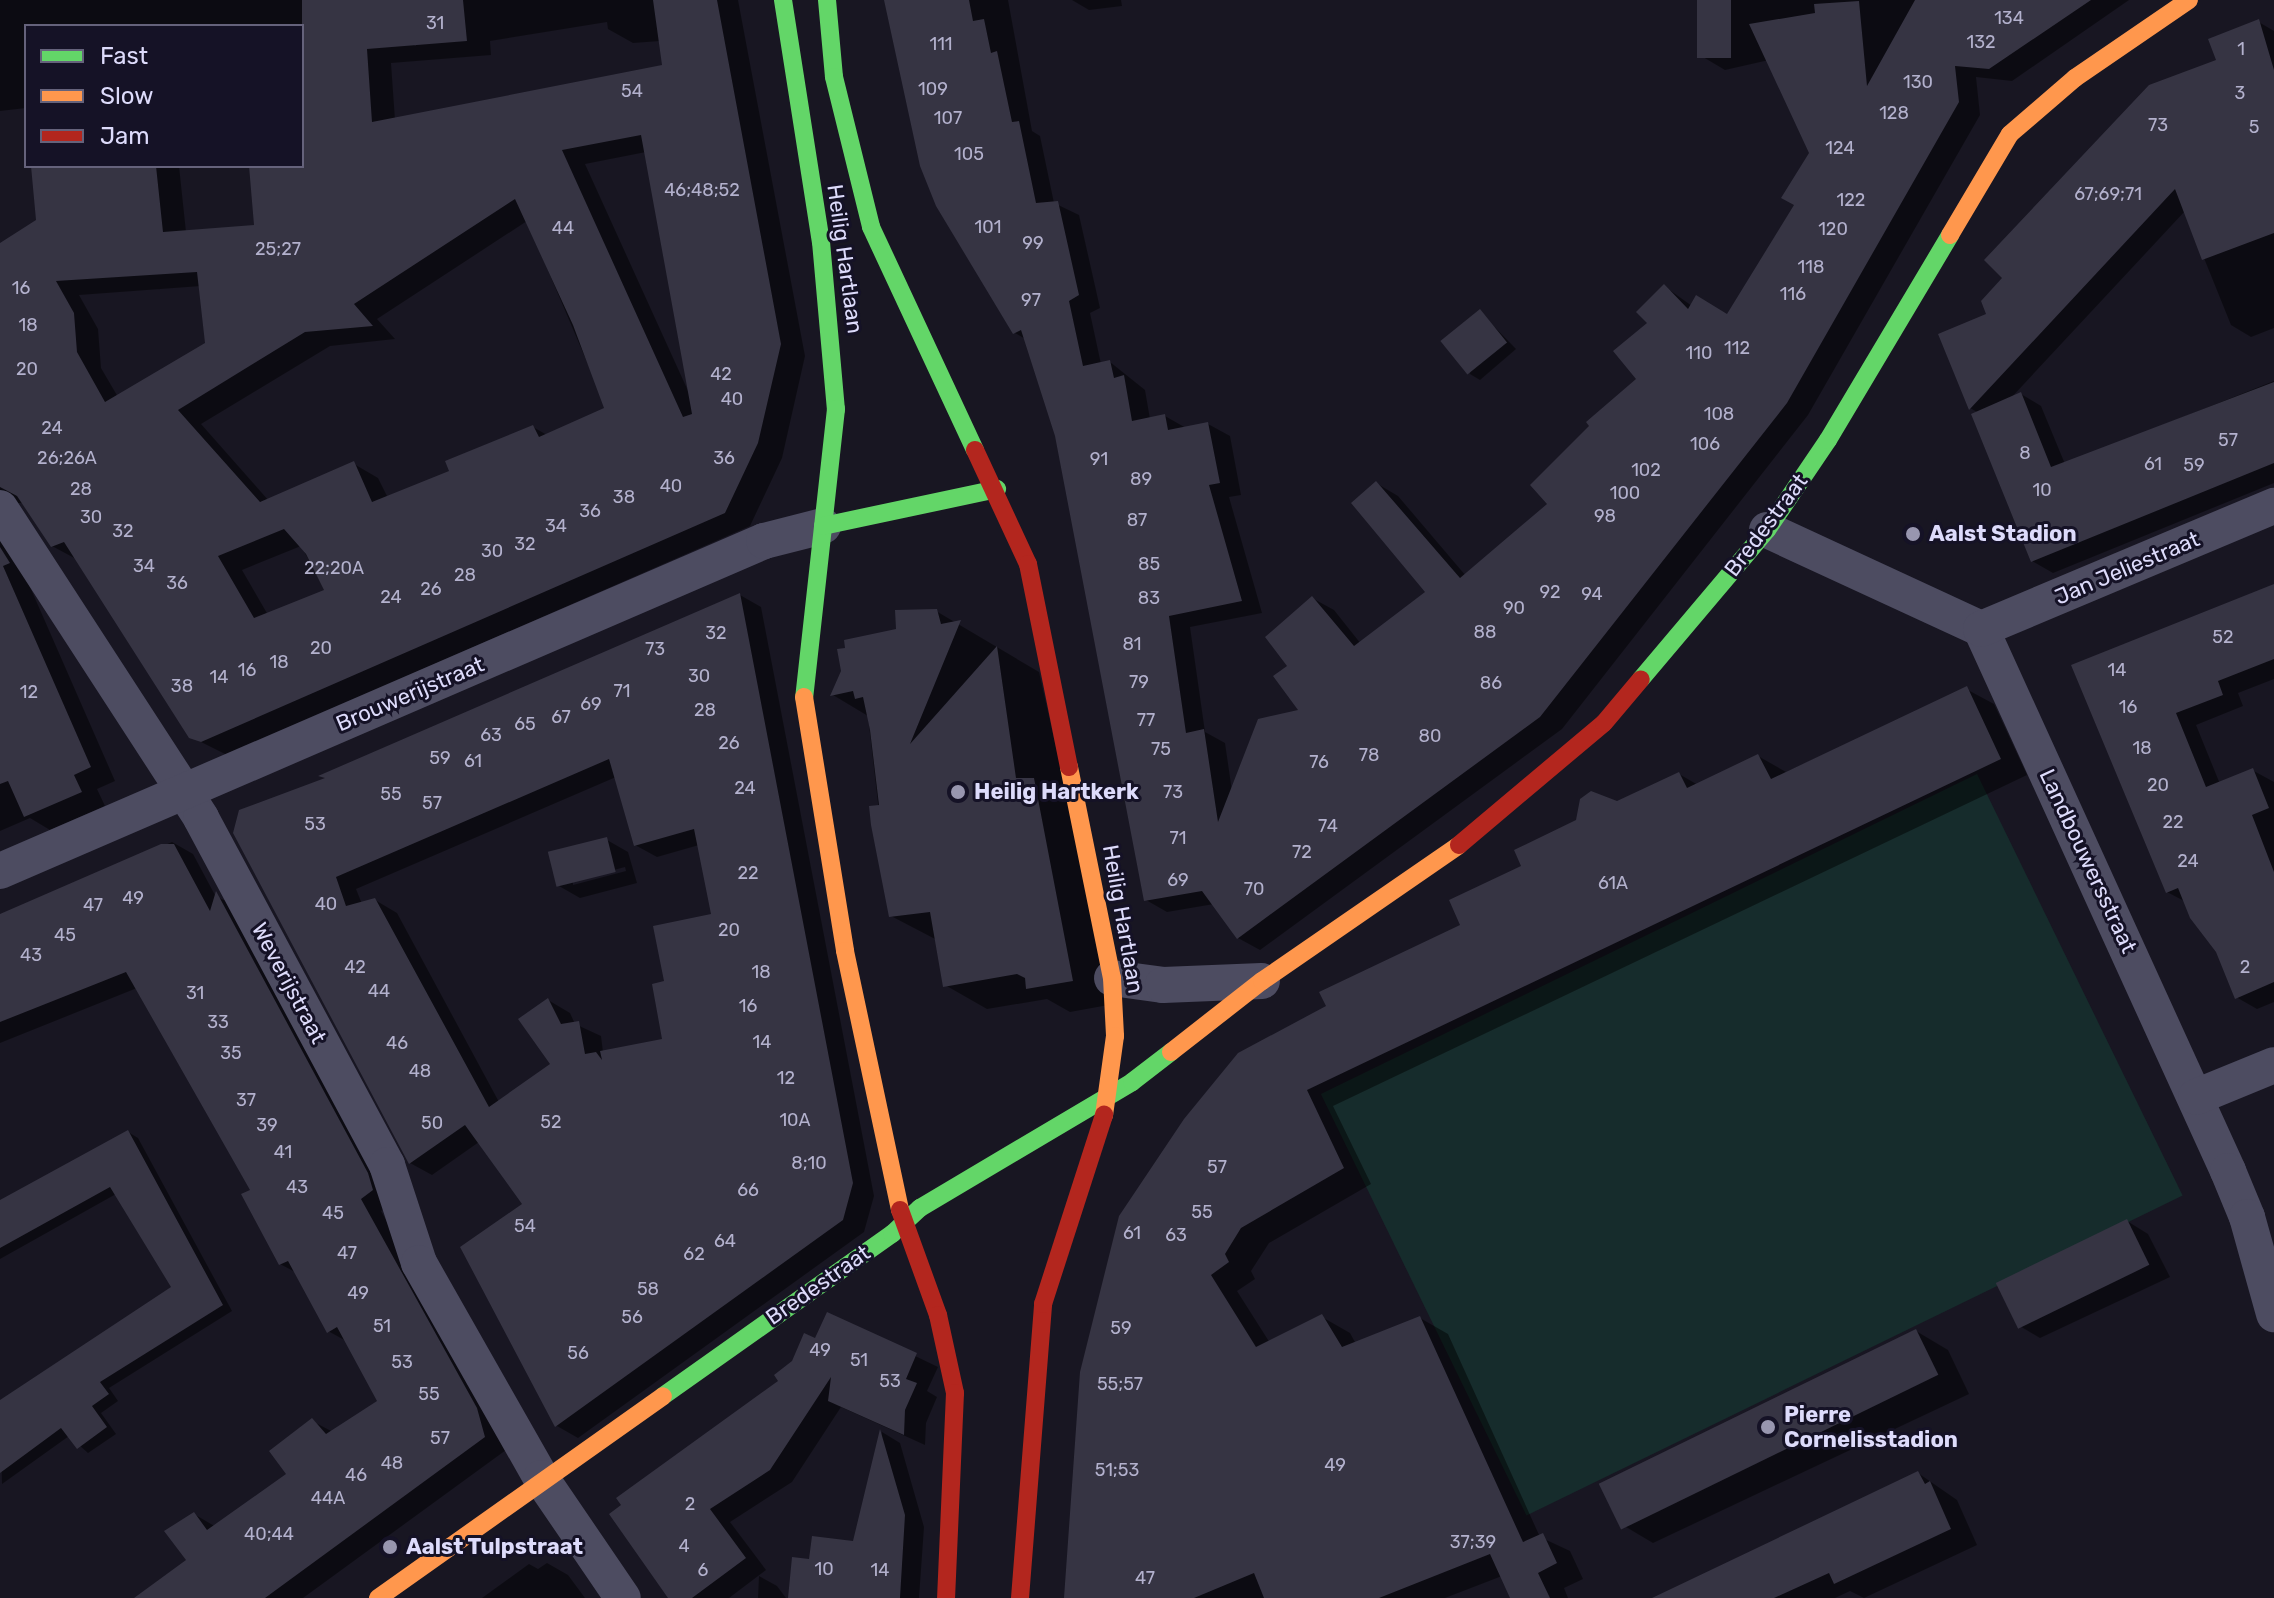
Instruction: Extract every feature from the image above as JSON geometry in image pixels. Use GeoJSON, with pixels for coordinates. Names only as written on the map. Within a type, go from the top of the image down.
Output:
{"type":"FeatureCollection","features":[{"type":"Feature","properties":{"kind":"main road","name":"Heilig Hartlaan"},"geometry":{"type":"LineString","coordinates":[[783,0],[830,319],[836,409],[804,699],[845,951],[903,1222],[938,1315],[955,1393],[946,1598]]}},
{"type":"Feature","properties":{"kind":"main road","name":"Heilig Hartlaan"},"geometry":{"type":"LineString","coordinates":[[827,0],[842,117],[871,227],[997,489],[1028,564],[1112,978],[1115,1036],[1108,1098],[1043,1304],[1020,1598]]}},
{"type":"Feature","properties":{"kind":"main road","name":"Bredestraat"},"geometry":{"type":"LineString","coordinates":[[378,1598],[541,1478],[903,1222],[1031,1139],[1108,1098],[1262,981],[1409,883],[1499,814],[1604,723],[1767,530],[1828,440],[2010,134],[2075,78],[2189,0]]}},
{"type":"Feature","properties":{"kind":"main road"},"geometry":{"type":"LineString","coordinates":[[823,526],[997,489]]}},
{"type":"Feature","properties":{"kind":"street","name":"Jan Jeliestraat"},"geometry":{"type":"LineString","coordinates":[[1981,629],[2274,506]]}},
{"type":"Feature","properties":{"kind":"street","name":"Weverijstraat"},"geometry":{"type":"LineString","coordinates":[[0,508],[163,767],[184,791],[387,1165],[419,1263],[541,1478],[623,1598]]}},
{"type":"Feature","properties":{"kind":"street","name":"Brouwerijstraat"},"geometry":{"type":"LineString","coordinates":[[0,871],[764,541],[823,526]]}},
{"type":"Feature","properties":{"kind":"street"},"geometry":{"type":"LineString","coordinates":[[1767,530],[1981,629]]}},
{"type":"Feature","properties":{"kind":"street","name":"Landbouwersstraat"},"geometry":{"type":"LineString","coordinates":[[1981,629],[2196,1097],[2247,1217],[2274,1314]]}},
{"type":"Feature","properties":{"kind":"street"},"geometry":{"type":"LineString","coordinates":[[1112,978],[1163,985],[1262,981]]}},
{"type":"Feature","properties":{"kind":"street"},"geometry":{"type":"LineString","coordinates":[[2196,1097],[2274,1065]]}},
{"type":"Feature","properties":{"kind":"green space"},"geometry":{"type":"Polygon","coordinates":[[[1977,774],[2183,1196],[1526,1516],[1321,1094],[1977,774]]]}},
{"type":"Feature","properties":{"kind":"building"},"geometry":{"type":"Polygon","coordinates":[[[302,0],[463,0],[467,41],[367,49],[372,122],[662,65],[653,0],[717,0],[781,344],[758,443],[725,513],[201,742],[189,738],[64,542],[51,547],[17,496],[0,487],[0,243],[36,220],[31,168],[156,168],[163,232],[254,225],[249,168],[304,168],[302,0]],[[641,135],[562,150],[683,417],[692,414],[641,135]],[[515,199],[354,304],[373,326],[305,332],[178,410],[260,502],[354,461],[372,502],[449,471],[445,461],[533,425],[539,437],[604,408],[573,325],[515,199]],[[197,272],[56,281],[74,313],[77,352],[105,402],[205,343],[197,272]],[[284,529],[218,556],[254,618],[324,590],[306,554],[284,529]]]}},
{"type":"Feature","properties":{"kind":"building"},"geometry":{"type":"Polygon","coordinates":[[[884,0],[969,0],[973,21],[984,19],[991,53],[997,51],[1012,122],[1019,121],[1036,203],[1058,201],[1079,295],[1069,301],[1083,366],[1110,360],[1114,378],[1124,375],[1132,421],[1165,414],[1168,430],[1208,422],[1220,483],[1209,485],[1242,601],[1169,616],[1186,733],[1204,729],[1218,822],[1258,719],[1298,710],[1273,676],[1287,666],[1265,637],[1312,596],[1354,646],[1425,592],[1351,503],[1376,481],[1460,578],[1547,504],[1530,485],[1589,426],[1586,422],[1636,379],[1613,351],[1647,323],[1636,312],[1664,284],[1688,309],[1696,295],[1727,314],[1794,205],[1781,198],[1809,153],[1749,24],[1815,13],[1814,4],[1859,1],[1867,86],[1915,0],[2091,0],[1989,69],[1955,66],[1959,102],[1787,403],[1540,717],[1237,939],[1202,891],[1144,901],[1055,436],[1021,330],[1013,334],[936,206],[920,166],[884,0]]]}},
{"type":"Feature","properties":{"kind":"building"},"geometry":{"type":"Polygon","coordinates":[[[1697,0],[1731,0],[1731,58],[1697,58],[1697,0]]]}},
{"type":"Feature","properties":{"kind":"building"},"geometry":{"type":"Polygon","coordinates":[[[2259,19],[2274,70],[2274,233],[2202,260],[2175,189],[1969,410],[1938,334],[1986,314],[1981,301],[2002,278],[1984,260],[2149,85],[2216,60],[2208,39],[2259,19]]]}},
{"type":"Feature","properties":{"kind":"building"},"geometry":{"type":"Polygon","coordinates":[[[1480,309],[1507,342],[1467,375],[1440,341],[1480,309]]]}},
{"type":"Feature","properties":{"kind":"building"},"geometry":{"type":"Polygon","coordinates":[[[2274,382],[2274,463],[2031,562],[1971,414],[2021,392],[2051,467],[2274,382]]]}},
{"type":"Feature","properties":{"kind":"building"},"geometry":{"type":"Polygon","coordinates":[[[0,547],[10,563],[3,566],[91,767],[74,775],[82,792],[24,817],[8,781],[0,784],[0,547]]]}},
{"type":"Feature","properties":{"kind":"building"},"geometry":{"type":"Polygon","coordinates":[[[2274,584],[2274,659],[2218,681],[2223,695],[2176,713],[2206,787],[2253,768],[2269,808],[2252,815],[2274,872],[2274,982],[2235,999],[2216,952],[2190,918],[2178,888],[2166,893],[2071,665],[2274,584]]]}},
{"type":"Feature","properties":{"kind":"building"},"geometry":{"type":"Polygon","coordinates":[[[740,593],[853,1183],[843,1220],[555,1427],[460,1247],[522,1204],[465,1125],[409,1164],[233,833],[239,810],[325,778],[318,776],[740,593]],[[609,759],[336,877],[346,906],[375,898],[489,1107],[550,1064],[518,1019],[548,998],[561,1024],[579,1021],[585,1054],[596,1052],[602,1060],[600,1051],[662,1039],[652,984],[664,981],[653,926],[711,914],[694,829],[634,846],[609,759]]]}},
{"type":"Feature","properties":{"kind":"building","name":"Heilig Hartkerk"},"geometry":{"type":"Polygon","coordinates":[[[937,609],[941,624],[961,620],[910,744],[997,646],[1016,778],[1034,778],[1073,981],[1026,989],[1025,978],[1017,974],[943,987],[930,912],[889,917],[869,806],[879,805],[870,730],[863,697],[855,699],[853,691],[830,696],[841,671],[837,649],[845,648],[844,640],[896,629],[895,610],[937,609]]]}},
{"type":"Feature","properties":{"kind":"building"},"geometry":{"type":"Polygon","coordinates":[[[1967,686],[2001,759],[1307,1090],[1344,1168],[1241,1228],[1225,1254],[1229,1262],[1211,1275],[1256,1347],[1322,1314],[1342,1347],[1420,1316],[1523,1542],[1543,1533],[1557,1563],[1538,1573],[1550,1598],[1510,1598],[1490,1554],[1379,1598],[1264,1598],[1254,1573],[1194,1598],[1064,1598],[1080,1372],[1119,1216],[1184,1119],[1238,1053],[1326,1006],[1319,992],[1460,925],[1449,900],[1521,866],[1514,850],[1576,820],[1580,799],[1591,791],[1617,801],[1679,772],[1687,788],[1758,754],[1771,779],[1967,686]]]}},
{"type":"Feature","properties":{"kind":"building"},"geometry":{"type":"Polygon","coordinates":[[[607,837],[616,872],[557,887],[548,852],[607,837]]]}},
{"type":"Feature","properties":{"kind":"building"},"geometry":{"type":"Polygon","coordinates":[[[161,844],[174,844],[210,911],[216,891],[368,1173],[373,1190],[361,1199],[477,1408],[485,1437],[265,1598],[134,1598],[186,1560],[164,1531],[194,1512],[207,1530],[286,1474],[269,1451],[312,1418],[326,1434],[377,1401],[337,1327],[327,1333],[288,1261],[279,1265],[241,1194],[250,1190],[126,972],[0,1022],[0,914],[161,844]]]}},
{"type":"Feature","properties":{"kind":"building"},"geometry":{"type":"Polygon","coordinates":[[[128,1130],[223,1305],[100,1382],[109,1394],[92,1406],[107,1427],[77,1449],[61,1428],[0,1473],[0,1400],[171,1287],[110,1187],[0,1248],[0,1200],[128,1130]]]}},
{"type":"Feature","properties":{"kind":"building"},"geometry":{"type":"Polygon","coordinates":[[[2127,1219],[2149,1265],[2018,1329],[1996,1283],[2127,1219]]]}},
{"type":"Feature","properties":{"kind":"building"},"geometry":{"type":"Polygon","coordinates":[[[827,1312],[917,1353],[906,1379],[917,1383],[905,1410],[904,1435],[828,1401],[831,1377],[770,1470],[710,1509],[746,1558],[692,1598],[668,1598],[609,1514],[621,1505],[616,1498],[778,1381],[774,1375],[792,1361],[804,1333],[815,1338],[827,1312]]]}},
{"type":"Feature","properties":{"kind":"building","name":"Pierre Cornelisstadion"},"geometry":{"type":"Polygon","coordinates":[[[1916,1329],[1938,1375],[1621,1530],[1599,1484],[1916,1329]]]}},
{"type":"Feature","properties":{"kind":"building"},"geometry":{"type":"Polygon","coordinates":[[[880,1429],[905,1515],[900,1598],[788,1598],[792,1557],[809,1559],[812,1536],[853,1541],[880,1429]]]}},
{"type":"Feature","properties":{"kind":"building"},"geometry":{"type":"Polygon","coordinates":[[[1918,1471],[1925,1484],[1930,1481],[1951,1529],[1834,1584],[1829,1573],[1774,1598],[1652,1598],[1918,1471]]]}},
{"type":"Feature","properties":{"kind":"traffic: fast"},"geometry":{"type":"LineString","coordinates":[[783,0],[821,242],[836,409],[804,697]]}},
{"type":"Feature","properties":{"kind":"traffic: fast"},"geometry":{"type":"LineString","coordinates":[[827,0],[834,77],[871,227],[975,450]]}},
{"type":"Feature","properties":{"kind":"traffic: fast"},"geometry":{"type":"LineString","coordinates":[[1641,679],[1767,530],[1828,440],[1950,235]]}},
{"type":"Feature","properties":{"kind":"traffic: fast"},"geometry":{"type":"LineString","coordinates":[[823,526],[997,489]]}},
{"type":"Feature","properties":{"kind":"traffic: fast"},"geometry":{"type":"LineString","coordinates":[[663,1396],[892,1234],[920,1208],[1132,1082],[1171,1052]]}},
{"type":"Feature","properties":{"kind":"traffic: slow"},"geometry":{"type":"LineString","coordinates":[[1950,235],[2010,134],[2075,78],[2189,0]]}},
{"type":"Feature","properties":{"kind":"traffic: slow"},"geometry":{"type":"LineString","coordinates":[[804,697],[845,951],[900,1210]]}},
{"type":"Feature","properties":{"kind":"traffic: slow"},"geometry":{"type":"LineString","coordinates":[[1069,767],[1112,978],[1115,1036],[1104,1115]]}},
{"type":"Feature","properties":{"kind":"traffic: slow"},"geometry":{"type":"LineString","coordinates":[[1171,1052],[1262,981],[1459,845]]}},
{"type":"Feature","properties":{"kind":"traffic: slow"},"geometry":{"type":"LineString","coordinates":[[378,1598],[663,1396]]}},
{"type":"Feature","properties":{"kind":"traffic: jam"},"geometry":{"type":"LineString","coordinates":[[975,450],[1028,564],[1069,767]]}},
{"type":"Feature","properties":{"kind":"traffic: jam"},"geometry":{"type":"LineString","coordinates":[[1459,845],[1604,723],[1641,679]]}},
{"type":"Feature","properties":{"kind":"traffic: jam"},"geometry":{"type":"LineString","coordinates":[[1020,1598],[1043,1304],[1104,1115]]}},
{"type":"Feature","properties":{"kind":"traffic: jam"},"geometry":{"type":"LineString","coordinates":[[900,1210],[938,1315],[955,1393],[946,1598]]}},
{"type":"Feature","properties":{"kind":"place","name":"Aalst Stadion"},"geometry":{"type":"Point","coordinates":[1913,534]}},
{"type":"Feature","properties":{"kind":"place","name":"Heilig Hartkerk"},"geometry":{"type":"Point","coordinates":[958,792]}},
{"type":"Feature","properties":{"kind":"place","name":"Pierre Cornelisstadion"},"geometry":{"type":"Point","coordinates":[1768,1427]}},
{"type":"Feature","properties":{"kind":"place","name":"Aalst Tulpstraat"},"geometry":{"type":"Point","coordinates":[390,1547]}}]}
